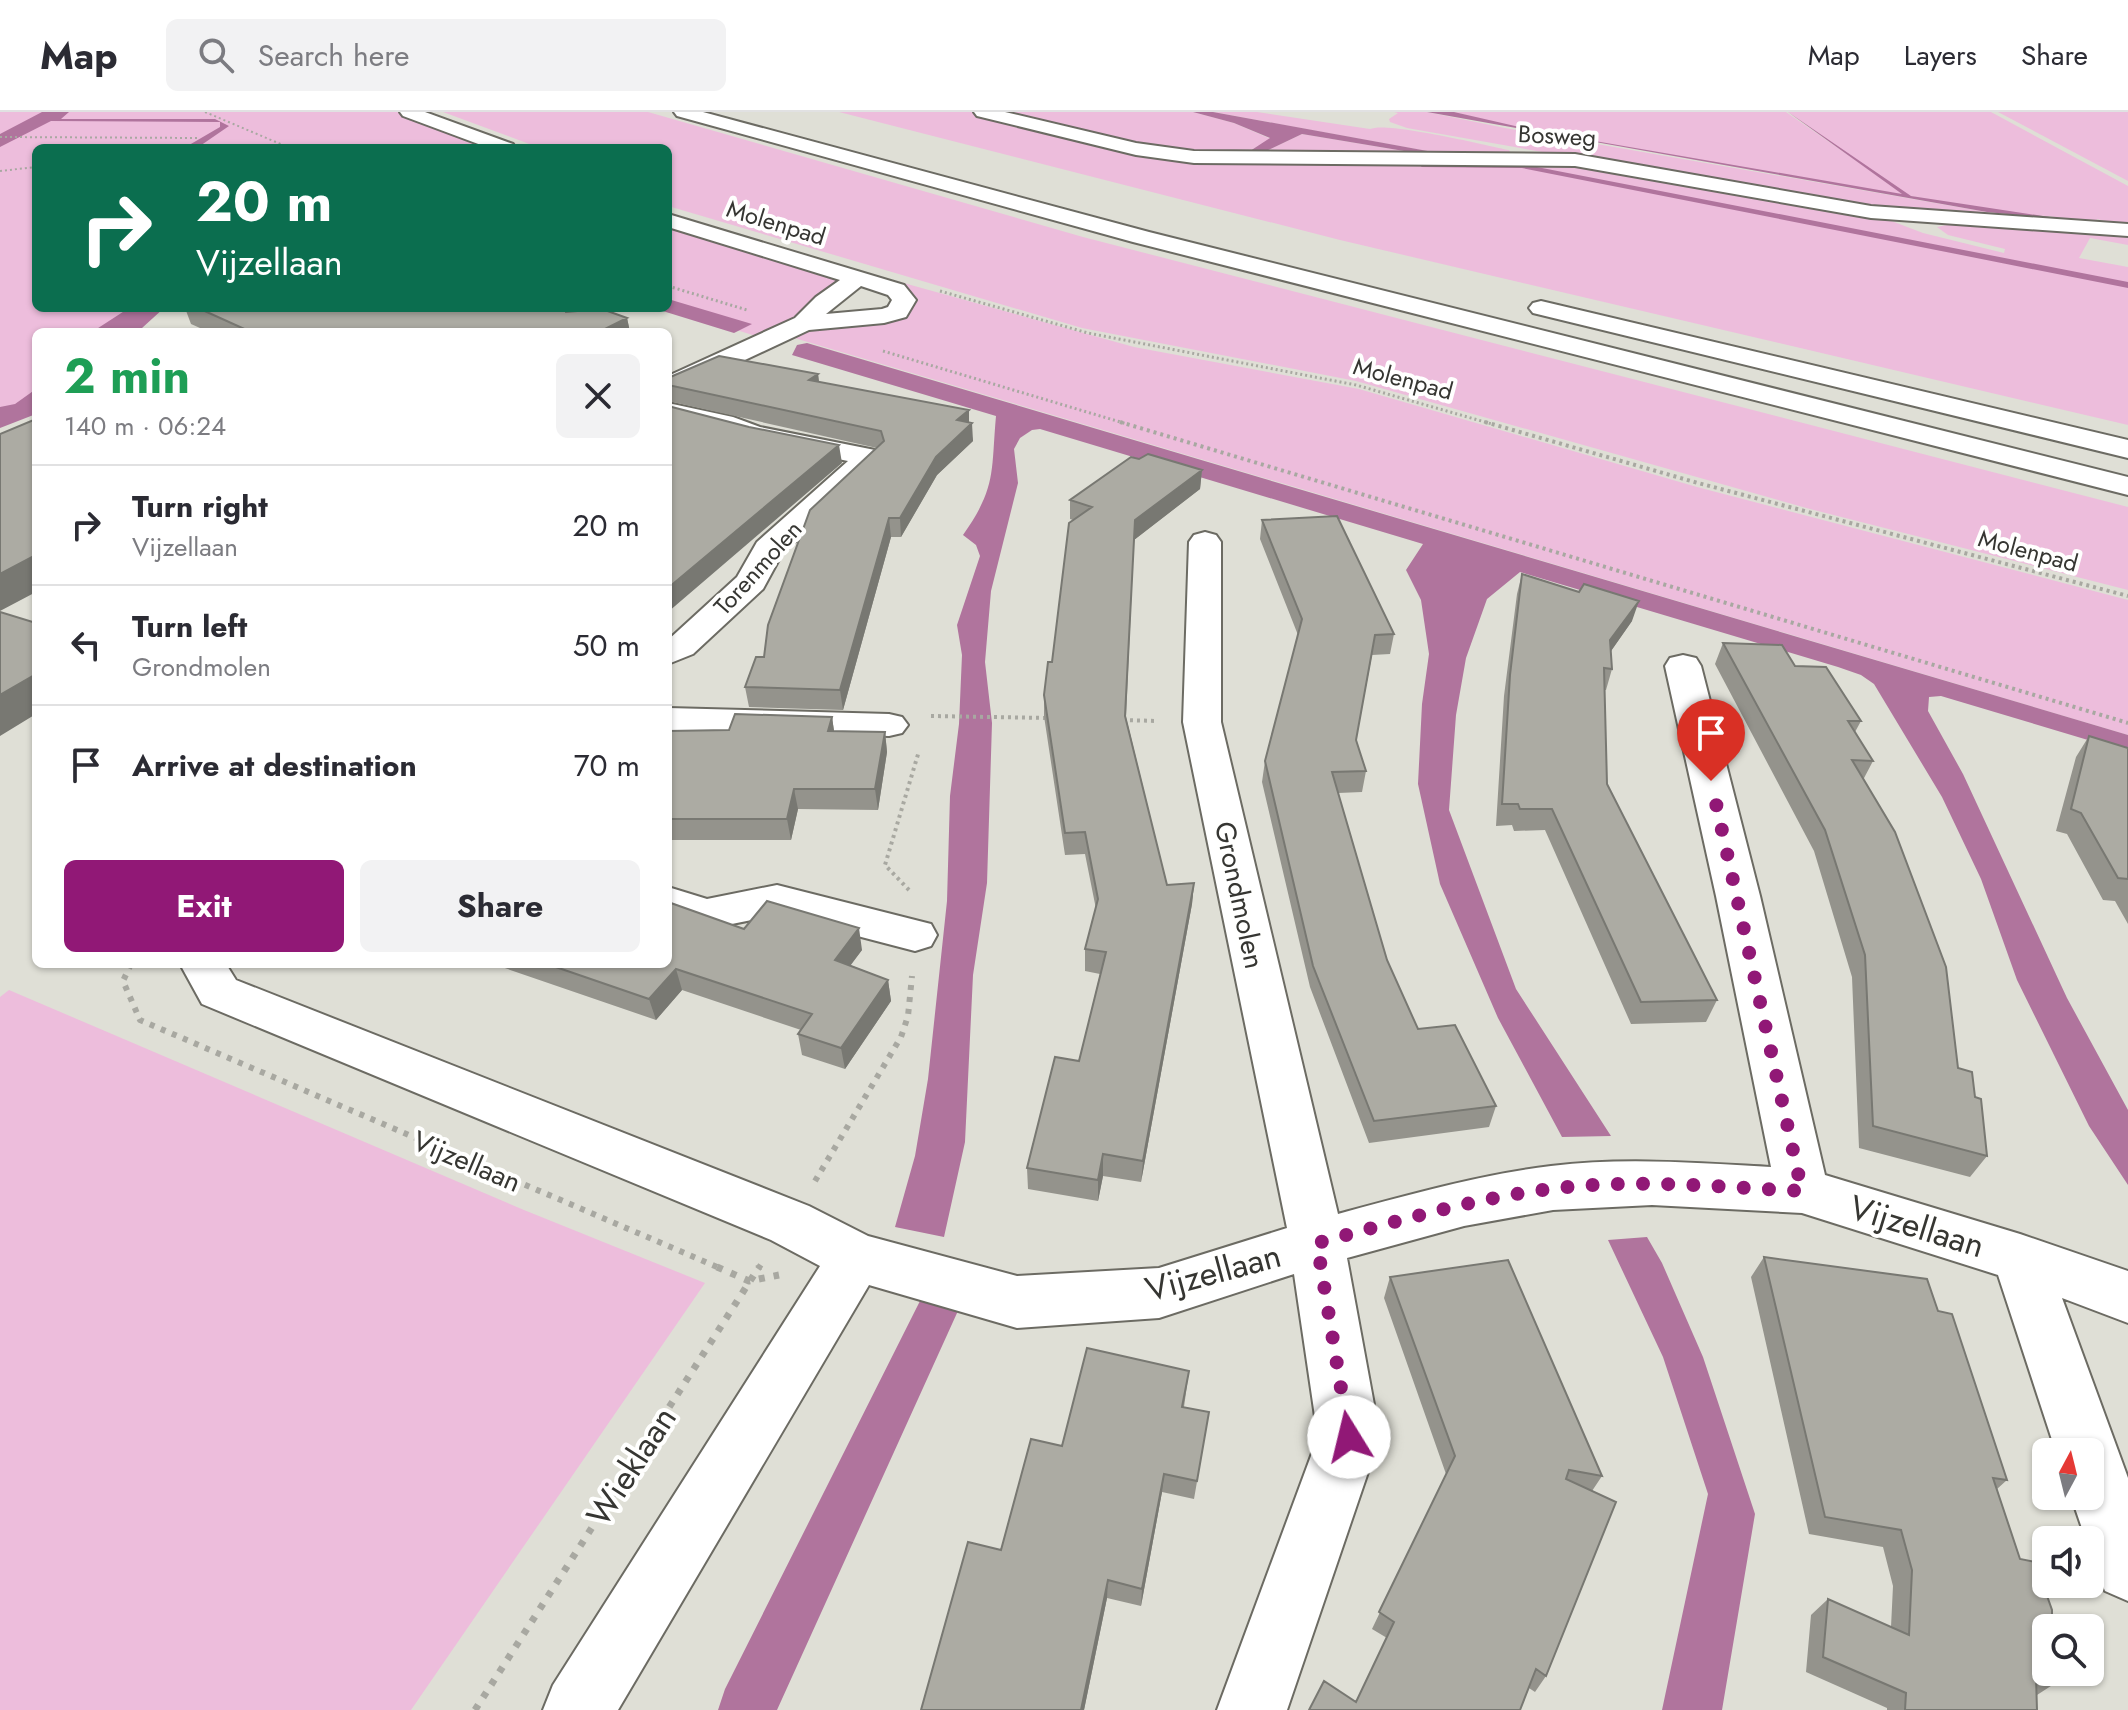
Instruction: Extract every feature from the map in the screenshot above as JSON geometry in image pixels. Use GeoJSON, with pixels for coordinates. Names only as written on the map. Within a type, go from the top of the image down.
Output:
{"type":"FeatureCollection","features":[{"type":"Feature","properties":{"kind":"main road"},"geometry":{"type":"LineString","coordinates":[[409,112],[495,144]]}},
{"type":"Feature","properties":{"kind":"main road"},"geometry":{"type":"LineString","coordinates":[[683,112],[1141,237],[1666,372],[2128,486]]}},
{"type":"Feature","properties":{"kind":"main road","name":"Bosweg"},"geometry":{"type":"LineString","coordinates":[[983,112],[1136,149],[1178,155],[1575,160],[1871,212],[2128,230]]}},
{"type":"Feature","properties":{"kind":"main road"},"geometry":{"type":"LineString","coordinates":[[841,133],[948,160]]}},
{"type":"Feature","properties":{"kind":"main road"},"geometry":{"type":"LineString","coordinates":[[672,221],[896,290],[904,300],[897,312],[884,316],[801,324]]}},
{"type":"Feature","properties":{"kind":"main road"},"geometry":{"type":"LineString","coordinates":[[672,384],[801,324],[824,302],[856,279]]}},
{"type":"Feature","properties":{"kind":"main road"},"geometry":{"type":"LineString","coordinates":[[1518,303],[2128,449]]}},
{"type":"Feature","properties":{"kind":"main road","name":"Torenmolen"},"geometry":{"type":"LineString","coordinates":[[672,412],[723,423],[753,434],[870,457],[768,549],[751,582],[681,647],[672,651]]}},
{"type":"Feature","properties":{"kind":"main road","name":"Grondmolen"},"geometry":{"type":"LineString","coordinates":[[1205,542],[1202,722],[1317,1243],[1349,1437],[1252,1710]]}},
{"type":"Feature","properties":{"kind":"main road"},"geometry":{"type":"LineString","coordinates":[[1683,666],[1738,896],[1802,1191]]}},
{"type":"Feature","properties":{"kind":"main road"},"geometry":{"type":"LineString","coordinates":[[672,719],[889,725]]}},
{"type":"Feature","properties":{"kind":"main road"},"geometry":{"type":"LineString","coordinates":[[672,903],[707,914],[777,900],[915,935]]}},
{"type":"Feature","properties":{"kind":"main road","name":"Vijzellaan"},"geometry":{"type":"LineString","coordinates":[[205,968],[219,992],[790,1223],[856,1257],[1017,1302],[1159,1293],[1317,1243],[1464,1203],[1553,1188],[1652,1183],[1802,1191],[2020,1258],[2128,1297]]}},
{"type":"Feature","properties":{"kind":"main road"},"geometry":{"type":"LineString","coordinates":[[578,1710],[856,1257]]}},
{"type":"Feature","properties":{"kind":"main road"},"geometry":{"type":"LineString","coordinates":[[2020,1258],[2082,1438]]}},
{"type":"Feature","properties":{"kind":"main road"},"geometry":{"type":"LineString","coordinates":[[2104,1499],[2128,1568]]}},
{"type":"Feature","properties":{"kind":"path"},"geometry":{"type":"LineString","coordinates":[[205,112],[281,144]]}},
{"type":"Feature","properties":{"kind":"path"},"geometry":{"type":"LineString","coordinates":[[0,137],[200,138]]}},
{"type":"Feature","properties":{"kind":"path"},"geometry":{"type":"LineString","coordinates":[[0,171],[32,167]]}},
{"type":"Feature","properties":{"kind":"path"},"geometry":{"type":"LineString","coordinates":[[672,287],[2128,723]]}},
{"type":"Feature","properties":{"kind":"path","name":"Molenpad"},"geometry":{"type":"LineString","coordinates":[[932,288],[1088,333],[1356,385],[1698,483],[2128,596]]}},
{"type":"Feature","properties":{"kind":"path"},"geometry":{"type":"LineString","coordinates":[[955,717],[1058,718]]}},
{"type":"Feature","properties":{"kind":"path"},"geometry":{"type":"LineString","coordinates":[[1122,720],[1202,722]]}},
{"type":"Feature","properties":{"kind":"path","name":"Wieklaan"},"geometry":{"type":"LineString","coordinates":[[475,1710],[749,1281],[790,1223],[901,1037],[908,1016],[918,900],[885,865],[921,746]]}},
{"type":"Feature","properties":{"kind":"path","name":"Vijzellaan"},"geometry":{"type":"LineString","coordinates":[[129,968],[123,981],[140,1020],[749,1281]]}},
{"type":"Feature","properties":{"kind":"path"},"geometry":{"type":"LineString","coordinates":[[749,1281],[856,1257]]}},
{"type":"Feature","properties":{"kind":"shaded area"},"geometry":{"type":"Polygon","coordinates":[[[0,112],[412,112],[494,144],[32,144],[32,312],[146,312],[125,328],[32,328],[32,400],[0,424],[0,112]]]}},
{"type":"Feature","properties":{"kind":"shaded area"},"geometry":{"type":"Polygon","coordinates":[[[42,112],[69,112],[61,119],[215,119],[229,126],[203,144],[191,144],[220,127],[220,122],[51,121],[0,147],[0,134],[42,112]]]}},
{"type":"Feature","properties":{"kind":"shaded area"},"geometry":{"type":"Polygon","coordinates":[[[443,112],[648,112],[1083,237],[2128,507],[2128,590],[1810,509],[1356,381],[1082,328],[672,207],[672,144],[529,144],[443,112]]]}},
{"type":"Feature","properties":{"kind":"shaded area"},"geometry":{"type":"Polygon","coordinates":[[[839,112],[981,112],[1146,153],[1577,164],[1881,217],[1923,233],[2004,253],[2005,249],[1948,235],[1937,227],[1966,221],[2128,232],[2128,245],[2090,238],[2079,258],[2128,267],[2128,425],[1340,240],[839,112]]]}},
{"type":"Feature","properties":{"kind":"shaded area"},"geometry":{"type":"Polygon","coordinates":[[[992,112],[1193,112],[1234,123],[1271,139],[1251,150],[1264,152],[1302,134],[1428,155],[1432,152],[1213,112],[1257,112],[1370,129],[1395,128],[1436,135],[1509,150],[1513,157],[1162,151],[992,112]]]}},
{"type":"Feature","properties":{"kind":"shaded area"},"geometry":{"type":"Polygon","coordinates":[[[1193,112],[1213,112],[1433,152],[1428,155],[1302,134],[1264,152],[1250,151],[1270,138],[1234,123],[1193,112]]]}},
{"type":"Feature","properties":{"kind":"shaded area"},"geometry":{"type":"Polygon","coordinates":[[[1394,112],[1427,112],[1987,212],[2073,219],[1990,210],[1614,145],[1505,125],[1454,112],[1786,112],[1900,191],[1788,112],[1991,112],[2128,186],[2128,227],[2097,219],[2095,224],[1830,203],[1407,128],[1390,122],[1389,119],[1398,113],[1394,112]]]}},
{"type":"Feature","properties":{"kind":"shaded area"},"geometry":{"type":"Polygon","coordinates":[[[1427,112],[1454,112],[1537,131],[1902,194],[1788,112],[1911,196],[2076,221],[1987,212],[1427,112]]]}},
{"type":"Feature","properties":{"kind":"shaded area"},"geometry":{"type":"Polygon","coordinates":[[[1998,112],[2128,112],[2128,181],[1998,112]]]}},
{"type":"Feature","properties":{"kind":"shaded area"},"geometry":{"type":"Polygon","coordinates":[[[672,218],[871,276],[802,318],[759,337],[672,310],[672,218]]]}},
{"type":"Feature","properties":{"kind":"shaded area"},"geometry":{"type":"Polygon","coordinates":[[[882,277],[1134,347],[1359,389],[1697,487],[2128,600],[2128,735],[791,337],[814,328],[907,313],[918,299],[909,290],[882,277]]]}},
{"type":"Feature","properties":{"kind":"shaded area"},"geometry":{"type":"Polygon","coordinates":[[[672,300],[752,324],[734,333],[666,312],[672,312],[672,300]]]}},
{"type":"Feature","properties":{"kind":"shaded area"},"geometry":{"type":"Polygon","coordinates":[[[123,312],[160,312],[142,328],[98,328],[123,312]]]}},
{"type":"Feature","properties":{"kind":"shaded area"},"geometry":{"type":"Polygon","coordinates":[[[807,343],[2128,735],[2128,752],[1941,696],[1929,697],[1928,711],[1963,774],[2067,998],[2128,1110],[2128,1185],[2089,1126],[2017,980],[1981,879],[1942,797],[1874,684],[1861,675],[1838,667],[1520,572],[1487,599],[1466,658],[1456,715],[1449,810],[1516,989],[1611,1136],[1562,1137],[1498,1018],[1440,884],[1418,784],[1422,704],[1429,654],[1421,600],[1406,570],[1423,544],[1040,429],[1020,438],[1014,449],[1018,483],[991,591],[985,662],[992,723],[987,883],[973,975],[965,1142],[944,1237],[895,1227],[915,1156],[928,1079],[947,901],[950,796],[959,724],[962,655],[957,625],[980,556],[976,545],[963,535],[987,491],[996,416],[792,355],[797,345],[807,343]]]}},
{"type":"Feature","properties":{"kind":"shaded area"},"geometry":{"type":"Polygon","coordinates":[[[32,392],[32,416],[0,428],[0,407],[15,404],[32,392]]]}},
{"type":"Feature","properties":{"kind":"shaded area"},"geometry":{"type":"Polygon","coordinates":[[[9,990],[524,1210],[705,1283],[411,1710],[0,1710],[0,997],[9,990]]]}},
{"type":"Feature","properties":{"kind":"shaded area"},"geometry":{"type":"Polygon","coordinates":[[[1647,1237],[1662,1263],[1703,1357],[1755,1514],[1722,1710],[1662,1710],[1708,1494],[1663,1357],[1608,1240],[1647,1237]]]}},
{"type":"Feature","properties":{"kind":"shaded area"},"geometry":{"type":"Polygon","coordinates":[[[923,1295],[962,1302],[777,1710],[718,1710],[725,1689],[923,1295]]]}},
{"type":"Feature","properties":{"kind":"building"},"geometry":{"type":"Polygon","coordinates":[[[207,312],[610,312],[627,318],[607,328],[242,328],[207,312]]]}},
{"type":"Feature","properties":{"kind":"building"},"geometry":{"type":"Polygon","coordinates":[[[719,356],[818,374],[809,380],[969,410],[957,420],[972,423],[936,457],[900,518],[889,518],[840,690],[745,687],[756,657],[764,657],[768,625],[810,510],[884,441],[881,431],[672,386],[672,376],[719,356]]]}},
{"type":"Feature","properties":{"kind":"building"},"geometry":{"type":"Polygon","coordinates":[[[672,407],[839,445],[672,585],[672,407]]]}},
{"type":"Feature","properties":{"kind":"building"},"geometry":{"type":"Polygon","coordinates":[[[32,421],[32,557],[0,574],[0,434],[32,421]]]}},
{"type":"Feature","properties":{"kind":"building"},"geometry":{"type":"Polygon","coordinates":[[[1148,454],[1202,470],[1135,520],[1125,716],[1167,885],[1194,883],[1143,1161],[1103,1154],[1098,1180],[1027,1168],[1055,1057],[1079,1061],[1106,952],[1085,949],[1098,899],[1085,832],[1065,833],[1044,695],[1048,662],[1052,662],[1069,523],[1092,507],[1070,500],[1131,457],[1139,459],[1148,454]]]}},
{"type":"Feature","properties":{"kind":"building"},"geometry":{"type":"Polygon","coordinates":[[[1337,516],[1394,634],[1375,635],[1356,740],[1366,771],[1332,772],[1387,960],[1418,1029],[1455,1025],[1496,1106],[1374,1121],[1313,966],[1265,761],[1302,619],[1262,520],[1337,516]]]}},
{"type":"Feature","properties":{"kind":"building"},"geometry":{"type":"Polygon","coordinates":[[[1522,574],[1579,592],[1584,584],[1639,601],[1610,640],[1612,669],[1604,668],[1607,784],[1717,1000],[1641,1002],[1552,809],[1520,809],[1518,804],[1502,804],[1510,675],[1522,574]]]}},
{"type":"Feature","properties":{"kind":"building"},"geometry":{"type":"Polygon","coordinates":[[[0,612],[32,622],[32,676],[0,695],[0,612]]]}},
{"type":"Feature","properties":{"kind":"building"},"geometry":{"type":"Polygon","coordinates":[[[1723,643],[1782,645],[1795,666],[1826,667],[1861,721],[1848,721],[1873,761],[1852,760],[1895,832],[1946,967],[1958,1068],[1972,1072],[1975,1097],[1981,1099],[1987,1156],[1873,1126],[1865,955],[1825,830],[1723,643]]]}},
{"type":"Feature","properties":{"kind":"building"},"geometry":{"type":"Polygon","coordinates":[[[735,714],[832,717],[828,731],[885,732],[875,789],[794,789],[787,819],[672,819],[672,731],[729,730],[735,714]]]}},
{"type":"Feature","properties":{"kind":"building"},"geometry":{"type":"Polygon","coordinates":[[[2089,736],[2128,748],[2128,879],[2118,878],[2081,813],[2071,809],[2089,736]]]}},
{"type":"Feature","properties":{"kind":"building"},"geometry":{"type":"Polygon","coordinates":[[[767,901],[859,928],[835,960],[888,980],[841,1048],[798,1034],[812,1014],[676,969],[649,999],[559,968],[672,968],[672,903],[744,929],[767,901]]]}},
{"type":"Feature","properties":{"kind":"building"},"geometry":{"type":"Polygon","coordinates":[[[1764,1257],[1927,1279],[1938,1311],[1952,1314],[2007,1480],[1993,1478],[2020,1559],[2032,1561],[2032,1598],[2048,1598],[2052,1610],[2052,1614],[2032,1614],[2032,1686],[2036,1686],[2037,1710],[1905,1710],[1906,1693],[1823,1657],[1828,1599],[1909,1635],[1912,1570],[1901,1530],[1825,1517],[1764,1257]]]}},
{"type":"Feature","properties":{"kind":"building"},"geometry":{"type":"Polygon","coordinates":[[[1508,1260],[1602,1476],[1569,1470],[1566,1479],[1616,1502],[1546,1676],[1536,1669],[1520,1710],[1309,1710],[1324,1681],[1356,1702],[1394,1622],[1379,1612],[1455,1456],[1390,1277],[1508,1260]]]}},
{"type":"Feature","properties":{"kind":"building"},"geometry":{"type":"Polygon","coordinates":[[[1087,1348],[1189,1371],[1182,1407],[1209,1412],[1197,1481],[1164,1474],[1142,1589],[1108,1580],[1081,1710],[921,1710],[968,1542],[1001,1550],[1031,1439],[1062,1446],[1087,1348]]]}},
{"type":"Feature","properties":{"kind":"waterway"},"geometry":{"type":"LineString","coordinates":[[1423,166],[1522,166],[2128,285]]}},
{"type":"Feature","properties":{"kind":"route"},"geometry":{"type":"LineString","coordinates":[[1349,1437],[1317,1243],[1464,1203],[1553,1188],[1652,1183],[1802,1191],[1711,781]]}}]}
